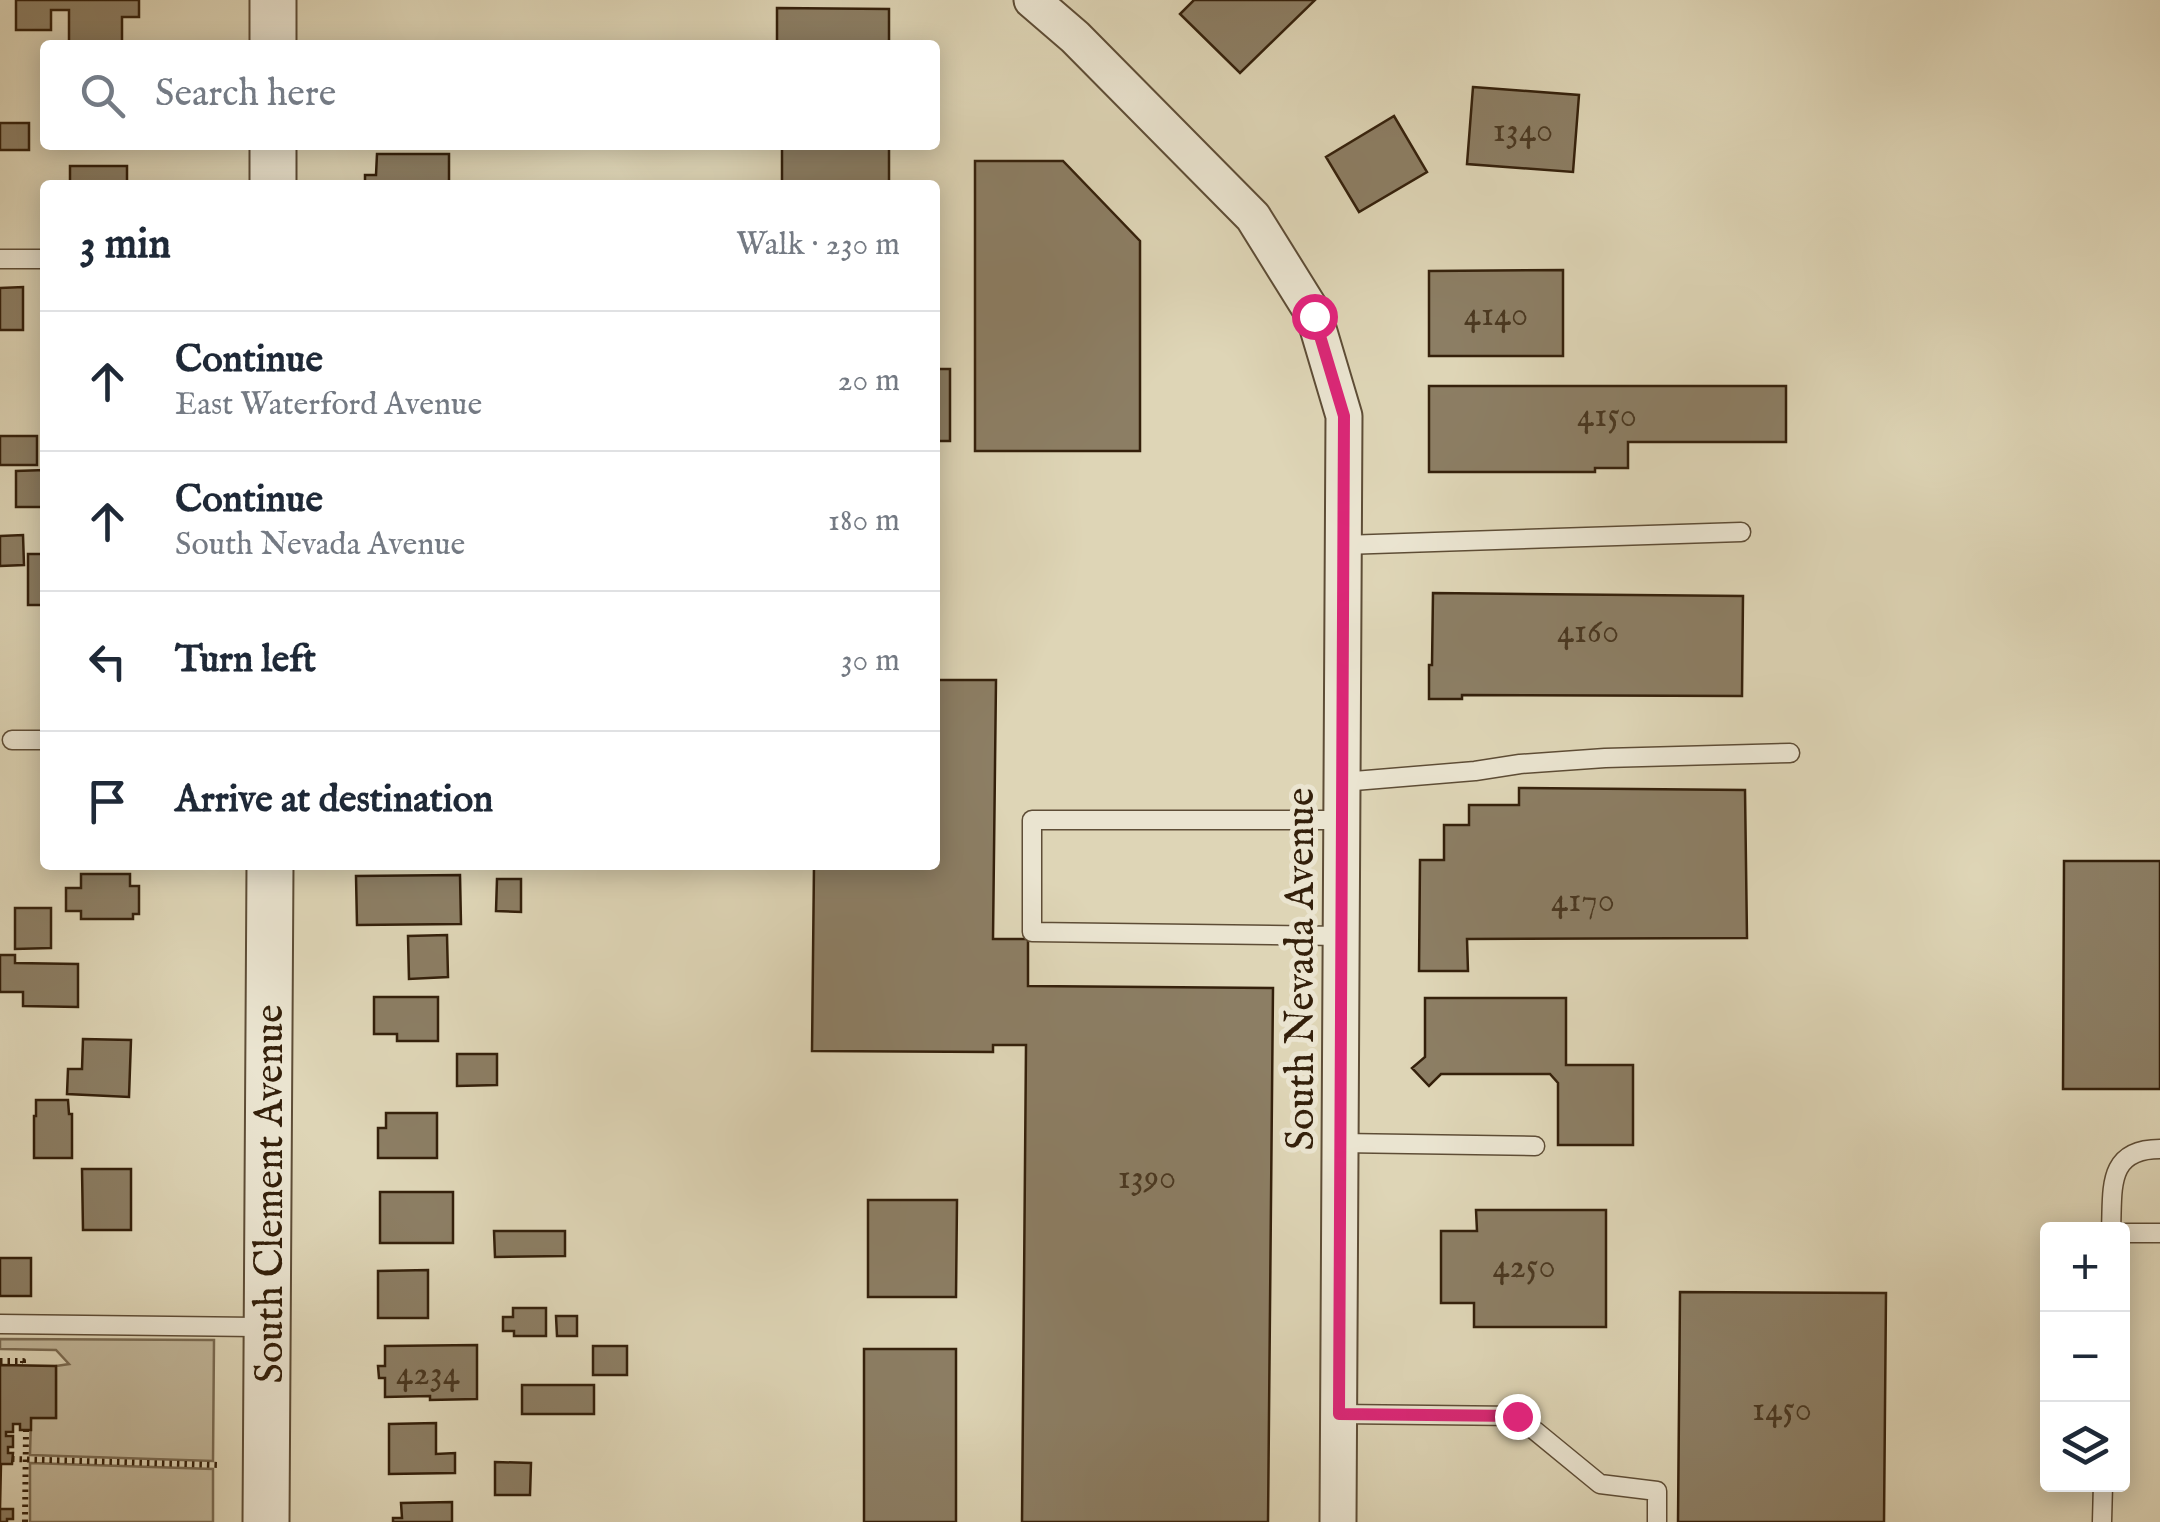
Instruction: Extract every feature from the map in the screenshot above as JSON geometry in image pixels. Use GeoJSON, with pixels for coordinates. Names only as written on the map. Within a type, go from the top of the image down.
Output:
{"type":"FeatureCollection","features":[{"type":"Feature","properties":{"kind":"street"},"geometry":{"type":"LineString","coordinates":[[273,40],[274,0]]}},
{"type":"Feature","properties":{"kind":"street","name":"South Nevada Avenue"},"geometry":{"type":"LineString","coordinates":[[1032,0],[1075,37],[1253,217],[1314,316],[1344,416],[1338,1522]]}},
{"type":"Feature","properties":{"kind":"street"},"geometry":{"type":"LineString","coordinates":[[273,150],[273,180]]}},
{"type":"Feature","properties":{"kind":"street","name":"South Clement Avenue"},"geometry":{"type":"LineString","coordinates":[[266,1522],[270,870]]}},
{"type":"Feature","properties":{"kind":"lane"},"geometry":{"type":"LineString","coordinates":[[0,258],[40,259]]}},
{"type":"Feature","properties":{"kind":"lane"},"geometry":{"type":"LineString","coordinates":[[1343,545],[1741,532]]}},
{"type":"Feature","properties":{"kind":"lane"},"geometry":{"type":"LineString","coordinates":[[12,740],[40,740]]}},
{"type":"Feature","properties":{"kind":"lane"},"geometry":{"type":"LineString","coordinates":[[1342,782],[1604,758],[1790,753]]}},
{"type":"Feature","properties":{"kind":"lane"},"geometry":{"type":"LineString","coordinates":[[1342,820],[1032,820],[1032,932],[1342,936]]}},
{"type":"Feature","properties":{"kind":"lane"},"geometry":{"type":"LineString","coordinates":[[1340,1143],[1536,1146]]}},
{"type":"Feature","properties":{"kind":"lane"},"geometry":{"type":"LineString","coordinates":[[2111,1222],[2114,1178],[2123,1161],[2139,1149],[2160,1149]]}},
{"type":"Feature","properties":{"kind":"lane"},"geometry":{"type":"LineString","coordinates":[[2130,1233],[2160,1233]]}},
{"type":"Feature","properties":{"kind":"lane"},"geometry":{"type":"LineString","coordinates":[[0,1324],[268,1327]]}},
{"type":"Feature","properties":{"kind":"lane"},"geometry":{"type":"LineString","coordinates":[[1339,1414],[1517,1416],[1600,1484],[1657,1492],[1657,1522]]}},
{"type":"Feature","properties":{"kind":"lane"},"geometry":{"type":"LineString","coordinates":[[2102,1522],[2103,1492]]}},
{"type":"Feature","properties":{"kind":"path"},"geometry":{"type":"LineString","coordinates":[[0,1361],[24,1361],[24,1365]]}},
{"type":"Feature","properties":{"kind":"path"},"geometry":{"type":"LineString","coordinates":[[25,1522],[26,1430]]}},
{"type":"Feature","properties":{"kind":"path"},"geometry":{"type":"LineString","coordinates":[[12,1459],[219,1465]]}},
{"type":"Feature","properties":{"kind":"shaded area"},"geometry":{"type":"Polygon","coordinates":[[[0,1339],[214,1340],[213,1461],[30,1455],[31,1418],[56,1418],[56,1366],[69,1364],[56,1350],[0,1349],[0,1339]]]}},
{"type":"Feature","properties":{"kind":"shaded area"},"geometry":{"type":"Polygon","coordinates":[[[30,1463],[213,1469],[213,1522],[30,1522],[30,1463]]]}},
{"type":"Feature","properties":{"kind":"building"},"geometry":{"type":"Polygon","coordinates":[[[16,0],[139,0],[139,17],[122,17],[122,40],[69,40],[69,10],[51,10],[51,30],[16,30],[16,0]]]}},
{"type":"Feature","properties":{"kind":"building"},"geometry":{"type":"Polygon","coordinates":[[[1194,0],[1315,0],[1240,73],[1180,14],[1194,0]]]}},
{"type":"Feature","properties":{"kind":"building"},"geometry":{"type":"Polygon","coordinates":[[[777,8],[889,9],[889,40],[777,40],[777,8]]]}},
{"type":"Feature","properties":{"kind":"building"},"geometry":{"type":"Polygon","coordinates":[[[1473,87],[1579,95],[1573,172],[1467,164],[1473,87]]]}},
{"type":"Feature","properties":{"kind":"building"},"geometry":{"type":"Polygon","coordinates":[[[1394,116],[1427,172],[1359,212],[1326,157],[1394,116]]]}},
{"type":"Feature","properties":{"kind":"building"},"geometry":{"type":"Polygon","coordinates":[[[0,123],[29,123],[29,150],[0,150],[0,123]]]}},
{"type":"Feature","properties":{"kind":"building"},"geometry":{"type":"Polygon","coordinates":[[[782,150],[889,150],[889,180],[782,180],[782,150]]]}},
{"type":"Feature","properties":{"kind":"building"},"geometry":{"type":"Polygon","coordinates":[[[377,154],[449,154],[449,180],[365,180],[365,175],[376,175],[377,154]]]}},
{"type":"Feature","properties":{"kind":"building"},"geometry":{"type":"Polygon","coordinates":[[[975,161],[1063,161],[1140,241],[1140,451],[975,451],[975,161]]]}},
{"type":"Feature","properties":{"kind":"building"},"geometry":{"type":"Polygon","coordinates":[[[70,166],[127,166],[127,180],[70,180],[70,166]]]}},
{"type":"Feature","properties":{"kind":"building"},"geometry":{"type":"Polygon","coordinates":[[[1563,270],[1563,356],[1429,356],[1429,271],[1563,270]]]}},
{"type":"Feature","properties":{"kind":"building"},"geometry":{"type":"Polygon","coordinates":[[[23,287],[23,330],[0,330],[0,288],[23,287]]]}},
{"type":"Feature","properties":{"kind":"building"},"geometry":{"type":"Polygon","coordinates":[[[940,369],[950,369],[950,441],[940,441],[940,369]]]}},
{"type":"Feature","properties":{"kind":"building"},"geometry":{"type":"Polygon","coordinates":[[[1429,386],[1786,386],[1786,442],[1628,442],[1628,468],[1595,468],[1595,472],[1429,472],[1429,386]]]}},
{"type":"Feature","properties":{"kind":"building"},"geometry":{"type":"Polygon","coordinates":[[[0,436],[37,436],[37,465],[0,465],[0,436]]]}},
{"type":"Feature","properties":{"kind":"building"},"geometry":{"type":"Polygon","coordinates":[[[40,470],[40,507],[16,507],[16,471],[40,470]]]}},
{"type":"Feature","properties":{"kind":"building"},"geometry":{"type":"Polygon","coordinates":[[[23,535],[24,565],[0,566],[0,536],[23,535]]]}},
{"type":"Feature","properties":{"kind":"building"},"geometry":{"type":"Polygon","coordinates":[[[28,554],[40,554],[40,605],[28,605],[28,554]]]}},
{"type":"Feature","properties":{"kind":"building"},"geometry":{"type":"Polygon","coordinates":[[[1433,593],[1743,596],[1742,696],[1462,695],[1462,699],[1429,699],[1433,593]]]}},
{"type":"Feature","properties":{"kind":"building"},"geometry":{"type":"Polygon","coordinates":[[[940,680],[996,680],[993,939],[1028,939],[1028,986],[1273,988],[1268,1522],[1022,1522],[1026,1045],[993,1045],[993,1052],[812,1051],[814,870],[940,870],[940,680]]]}},
{"type":"Feature","properties":{"kind":"building"},"geometry":{"type":"Polygon","coordinates":[[[1519,788],[1745,790],[1747,938],[1467,939],[1468,971],[1419,971],[1420,860],[1444,860],[1444,825],[1469,825],[1469,805],[1519,805],[1519,788]]]}},
{"type":"Feature","properties":{"kind":"building"},"geometry":{"type":"Polygon","coordinates":[[[2064,861],[2160,861],[2160,1089],[2063,1089],[2064,861]]]}},
{"type":"Feature","properties":{"kind":"building"},"geometry":{"type":"Polygon","coordinates":[[[81,874],[130,874],[130,886],[139,886],[139,914],[133,914],[133,919],[81,919],[81,911],[66,911],[66,888],[81,888],[81,874]]]}},
{"type":"Feature","properties":{"kind":"building"},"geometry":{"type":"Polygon","coordinates":[[[460,875],[461,924],[357,925],[356,876],[460,875]]]}},
{"type":"Feature","properties":{"kind":"building"},"geometry":{"type":"Polygon","coordinates":[[[497,879],[521,879],[521,912],[496,911],[497,879]]]}},
{"type":"Feature","properties":{"kind":"building"},"geometry":{"type":"Polygon","coordinates":[[[15,908],[51,908],[51,948],[15,949],[15,908]]]}},
{"type":"Feature","properties":{"kind":"building"},"geometry":{"type":"Polygon","coordinates":[[[447,935],[448,977],[409,979],[408,936],[447,935]]]}},
{"type":"Feature","properties":{"kind":"building"},"geometry":{"type":"Polygon","coordinates":[[[0,955],[15,955],[15,963],[78,964],[78,1007],[23,1006],[23,992],[0,992],[0,955]]]}},
{"type":"Feature","properties":{"kind":"building"},"geometry":{"type":"Polygon","coordinates":[[[374,997],[438,997],[438,1041],[397,1041],[397,1034],[374,1034],[374,997]]]}},
{"type":"Feature","properties":{"kind":"building"},"geometry":{"type":"Polygon","coordinates":[[[1425,998],[1566,998],[1566,1065],[1633,1065],[1633,1145],[1558,1145],[1558,1083],[1550,1074],[1441,1074],[1429,1086],[1412,1068],[1425,1057],[1425,998]]]}},
{"type":"Feature","properties":{"kind":"building"},"geometry":{"type":"Polygon","coordinates":[[[83,1039],[131,1040],[129,1097],[67,1094],[68,1069],[82,1069],[83,1039]]]}},
{"type":"Feature","properties":{"kind":"building"},"geometry":{"type":"Polygon","coordinates":[[[457,1054],[497,1054],[497,1085],[457,1086],[457,1054]]]}},
{"type":"Feature","properties":{"kind":"building"},"geometry":{"type":"Polygon","coordinates":[[[36,1100],[68,1100],[72,1114],[72,1158],[34,1158],[36,1100]]]}},
{"type":"Feature","properties":{"kind":"building"},"geometry":{"type":"Polygon","coordinates":[[[386,1113],[437,1113],[437,1158],[378,1158],[378,1128],[386,1128],[386,1113]]]}},
{"type":"Feature","properties":{"kind":"building"},"geometry":{"type":"Polygon","coordinates":[[[82,1169],[131,1169],[131,1230],[83,1230],[82,1169]]]}},
{"type":"Feature","properties":{"kind":"building"},"geometry":{"type":"Polygon","coordinates":[[[380,1192],[453,1192],[453,1243],[380,1243],[380,1192]]]}},
{"type":"Feature","properties":{"kind":"building"},"geometry":{"type":"Polygon","coordinates":[[[868,1200],[957,1200],[956,1297],[868,1297],[868,1200]]]}},
{"type":"Feature","properties":{"kind":"building"},"geometry":{"type":"Polygon","coordinates":[[[1476,1210],[1606,1210],[1606,1327],[1474,1327],[1474,1303],[1441,1303],[1441,1231],[1477,1231],[1476,1210]]]}},
{"type":"Feature","properties":{"kind":"building"},"geometry":{"type":"Polygon","coordinates":[[[494,1231],[565,1231],[565,1256],[495,1257],[494,1231]]]}},
{"type":"Feature","properties":{"kind":"building"},"geometry":{"type":"Polygon","coordinates":[[[0,1258],[31,1258],[31,1296],[0,1296],[0,1258]]]}},
{"type":"Feature","properties":{"kind":"building"},"geometry":{"type":"Polygon","coordinates":[[[428,1270],[428,1318],[378,1318],[378,1271],[428,1270]]]}},
{"type":"Feature","properties":{"kind":"building"},"geometry":{"type":"Polygon","coordinates":[[[1680,1292],[1886,1293],[1884,1522],[1678,1522],[1680,1292]]]}},
{"type":"Feature","properties":{"kind":"building"},"geometry":{"type":"Polygon","coordinates":[[[513,1308],[546,1308],[546,1336],[514,1336],[514,1331],[503,1331],[503,1317],[513,1317],[513,1308]]]}},
{"type":"Feature","properties":{"kind":"building"},"geometry":{"type":"Polygon","coordinates":[[[556,1316],[577,1316],[577,1336],[557,1336],[556,1316]]]}},
{"type":"Feature","properties":{"kind":"building"},"geometry":{"type":"Polygon","coordinates":[[[477,1345],[477,1399],[385,1397],[385,1378],[379,1378],[378,1366],[385,1366],[385,1346],[477,1345]]]}},
{"type":"Feature","properties":{"kind":"building"},"geometry":{"type":"Polygon","coordinates":[[[593,1346],[627,1346],[627,1375],[593,1375],[593,1346]]]}},
{"type":"Feature","properties":{"kind":"building"},"geometry":{"type":"Polygon","coordinates":[[[864,1349],[956,1349],[956,1522],[864,1522],[864,1349]]]}},
{"type":"Feature","properties":{"kind":"building"},"geometry":{"type":"Polygon","coordinates":[[[0,1365],[56,1366],[56,1418],[31,1418],[31,1430],[20,1430],[20,1424],[13,1424],[13,1432],[6,1432],[6,1436],[13,1436],[13,1447],[8,1447],[8,1453],[13,1453],[12,1464],[1,1464],[0,1509],[0,1365]]]}},
{"type":"Feature","properties":{"kind":"building"},"geometry":{"type":"Polygon","coordinates":[[[522,1385],[594,1385],[594,1414],[522,1414],[522,1385]]]}},
{"type":"Feature","properties":{"kind":"building"},"geometry":{"type":"Polygon","coordinates":[[[436,1423],[436,1454],[455,1453],[455,1473],[389,1474],[389,1424],[436,1423]]]}},
{"type":"Feature","properties":{"kind":"building"},"geometry":{"type":"Polygon","coordinates":[[[495,1462],[531,1463],[530,1495],[495,1495],[495,1462]]]}},
{"type":"Feature","properties":{"kind":"building"},"geometry":{"type":"Polygon","coordinates":[[[452,1502],[452,1522],[393,1522],[393,1518],[402,1518],[401,1503],[452,1502]]]}},
{"type":"Feature","properties":{"kind":"building"},"geometry":{"type":"Polygon","coordinates":[[[0,1509],[13,1509],[13,1519],[0,1522],[0,1509]]]}},
{"type":"Feature","properties":{"kind":"route"},"geometry":{"type":"LineString","coordinates":[[1314,316],[1344,416],[1339,1414],[1517,1416]]}}]}
